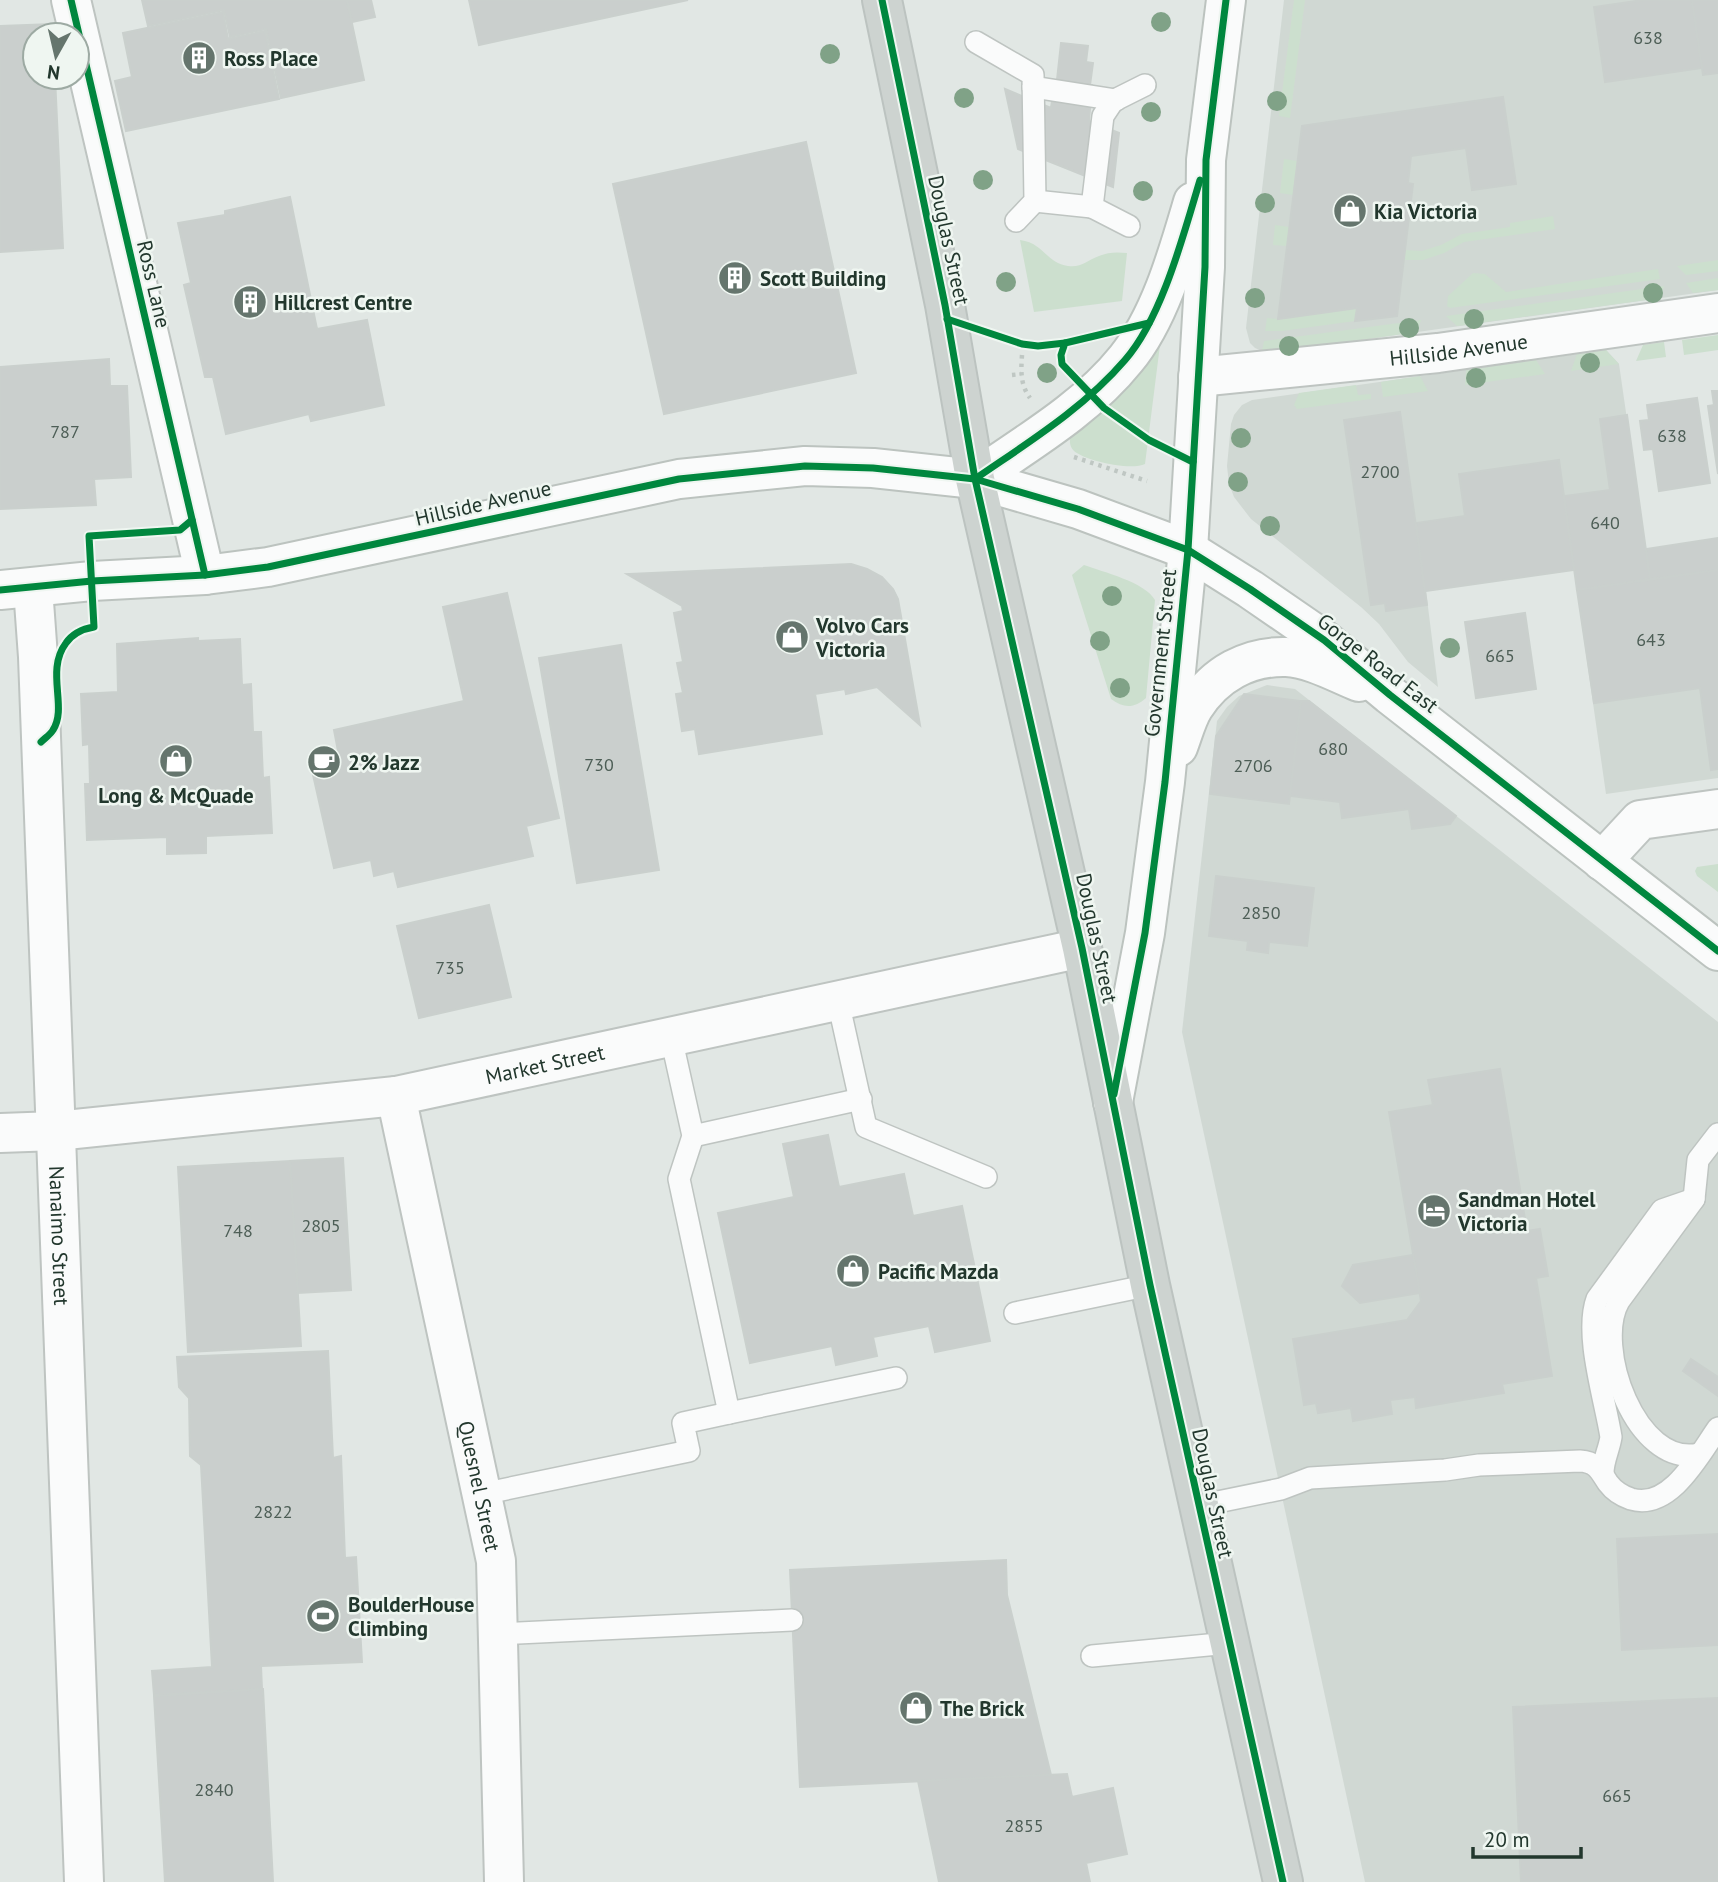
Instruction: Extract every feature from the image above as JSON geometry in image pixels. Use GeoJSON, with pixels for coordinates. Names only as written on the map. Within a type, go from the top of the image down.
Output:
{"type":"FeatureCollection","features":[{"type":"Feature","properties":{"kind":"main road","name":"Douglas Street"},"geometry":{"type":"LineString","coordinates":[[882,0],[945,305],[975,479],[1082,948],[1150,1285],[1283,1882]]}},
{"type":"Feature","properties":{"kind":"street","name":"Ross Lane"},"geometry":{"type":"LineString","coordinates":[[71,0],[205,575]]}},
{"type":"Feature","properties":{"kind":"street","name":"Government Street"},"geometry":{"type":"LineString","coordinates":[[1112,1104],[1146,933],[1165,782],[1188,550],[1205,267],[1206,160],[1226,0]]}},
{"type":"Feature","properties":{"kind":"street","name":"Government Street"},"geometry":{"type":"LineString","coordinates":[[975,479],[1063,417],[1126,359],[1149,323],[1178,253],[1206,160]]}},
{"type":"Feature","properties":{"kind":"street","name":"Hillside Avenue"},"geometry":{"type":"LineString","coordinates":[[1198,377],[1438,353],[1718,313]]}},
{"type":"Feature","properties":{"kind":"street","name":"Hillside Avenue"},"geometry":{"type":"LineString","coordinates":[[16,589],[92,581],[205,575],[268,567],[679,479],[805,466],[873,468],[975,479]]}},
{"type":"Feature","properties":{"kind":"street","name":"Gorge Road East"},"geometry":{"type":"LineString","coordinates":[[975,479],[1078,509],[1188,550],[1250,589],[1324,640],[1390,695],[1718,951]]}},
{"type":"Feature","properties":{"kind":"street","name":"Nanaimo Street"},"geometry":{"type":"LineString","coordinates":[[16,589],[38,657],[84,1882]]}},
{"type":"Feature","properties":{"kind":"street"},"geometry":{"type":"LineString","coordinates":[[1165,782],[1194,708],[1220,675],[1252,662],[1287,657],[1322,666],[1390,695]]}},
{"type":"Feature","properties":{"kind":"street"},"geometry":{"type":"LineString","coordinates":[[1602,860],[1640,820],[1718,809]]}},
{"type":"Feature","properties":{"kind":"street","name":"Market Street"},"geometry":{"type":"LineString","coordinates":[[0,1133],[56,1131],[396,1096],[1082,948]]}},
{"type":"Feature","properties":{"kind":"street","name":"Quesnel Street"},"geometry":{"type":"LineString","coordinates":[[396,1096],[496,1561],[505,1882]]}},
{"type":"Feature","properties":{"kind":"lane"},"geometry":{"type":"LineString","coordinates":[[976,42],[1033,75],[1035,201],[1016,221]]}},
{"type":"Feature","properties":{"kind":"lane"},"geometry":{"type":"LineString","coordinates":[[1092,208],[1103,116],[1116,100],[1145,85]]}},
{"type":"Feature","properties":{"kind":"lane"},"geometry":{"type":"LineString","coordinates":[[1033,87],[1116,100]]}},
{"type":"Feature","properties":{"kind":"lane"},"geometry":{"type":"LineString","coordinates":[[1035,201],[1092,208],[1129,226]]}},
{"type":"Feature","properties":{"kind":"lane"},"geometry":{"type":"LineString","coordinates":[[838,1001],[866,1127],[986,1177]]}},
{"type":"Feature","properties":{"kind":"lane"},"geometry":{"type":"LineString","coordinates":[[671,1037],[693,1136],[679,1179],[729,1413]]}},
{"type":"Feature","properties":{"kind":"lane"},"geometry":{"type":"LineString","coordinates":[[693,1136],[861,1099]]}},
{"type":"Feature","properties":{"kind":"lane"},"geometry":{"type":"LineString","coordinates":[[1699,1454],[1681,1457],[1647,1434],[1636,1423],[1622,1392],[1610,1327],[1614,1309],[1619,1301],[1694,1199],[1698,1160],[1718,1134]]}},
{"type":"Feature","properties":{"kind":"lane"},"geometry":{"type":"LineString","coordinates":[[1603,1473],[1603,1463],[1611,1437],[1593,1334],[1594,1308],[1597,1299],[1662,1209],[1694,1199]]}},
{"type":"Feature","properties":{"kind":"lane"},"geometry":{"type":"LineString","coordinates":[[1015,1313],[1150,1285]]}},
{"type":"Feature","properties":{"kind":"lane"},"geometry":{"type":"LineString","coordinates":[[482,1494],[689,1451],[683,1423],[896,1378]]}},
{"type":"Feature","properties":{"kind":"lane"},"geometry":{"type":"LineString","coordinates":[[1198,1506],[1281,1489],[1310,1478],[1445,1470],[1479,1465],[1580,1461],[1592,1464],[1603,1473],[1617,1493],[1640,1501],[1652,1500],[1672,1489],[1718,1428]]}},
{"type":"Feature","properties":{"kind":"lane"},"geometry":{"type":"LineString","coordinates":[[498,1634],[792,1620]]}},
{"type":"Feature","properties":{"kind":"lane"},"geometry":{"type":"LineString","coordinates":[[1092,1656],[1229,1643]]}},
{"type":"Feature","properties":{"kind":"path"},"geometry":{"type":"LineString","coordinates":[[1022,355],[1021,374],[1025,391],[1037,407]]}},
{"type":"Feature","properties":{"kind":"path"},"geometry":{"type":"LineString","coordinates":[[1012,375],[1021,374]]}},
{"type":"Feature","properties":{"kind":"path"},"geometry":{"type":"LineString","coordinates":[[1066,455],[1147,481]]}},
{"type":"Feature","properties":{"kind":"shaded area"},"geometry":{"type":"Polygon","coordinates":[[[1284,0],[1718,0],[1718,290],[1275,352],[1255,348],[1250,343],[1246,328],[1284,0]]]}},
{"type":"Feature","properties":{"kind":"shaded area"},"geometry":{"type":"Polygon","coordinates":[[[1606,350],[1619,364],[1650,579],[1718,570],[1718,778],[1606,794],[1574,570],[1426,591],[1438,687],[1408,662],[1379,624],[1361,607],[1251,519],[1234,497],[1227,466],[1234,415],[1242,405],[1252,400],[1606,350]]]}},
{"type":"Feature","properties":{"kind":"shaded area"},"geometry":{"type":"Polygon","coordinates":[[[1267,685],[1295,689],[1718,1022],[1718,1882],[1365,1882],[1182,1032],[1217,721],[1239,696],[1267,685]]]}},
{"type":"Feature","properties":{"kind":"green space"},"geometry":{"type":"Polygon","coordinates":[[[1294,0],[1305,0],[1290,118],[1279,116],[1294,0]]]}},
{"type":"Feature","properties":{"kind":"green space"},"geometry":{"type":"Polygon","coordinates":[[[1284,159],[1297,161],[1293,195],[1280,193],[1284,159]]]}},
{"type":"Feature","properties":{"kind":"green space"},"geometry":{"type":"Polygon","coordinates":[[[1553,216],[1555,229],[1464,242],[1423,260],[1403,260],[1404,250],[1422,251],[1462,234],[1510,227],[1510,223],[1553,216]]]}},
{"type":"Feature","properties":{"kind":"green space"},"geometry":{"type":"Polygon","coordinates":[[[1275,225],[1289,227],[1287,246],[1273,245],[1275,225]]]}},
{"type":"Feature","properties":{"kind":"green space"},"geometry":{"type":"Polygon","coordinates":[[[1020,240],[1035,245],[1055,261],[1068,266],[1081,265],[1106,254],[1127,253],[1122,301],[1034,312],[1020,240]]]}},
{"type":"Feature","properties":{"kind":"green space"},"geometry":{"type":"Polygon","coordinates":[[[1718,260],[1718,271],[1686,275],[1677,266],[1718,260]]]}},
{"type":"Feature","properties":{"kind":"green space"},"geometry":{"type":"Polygon","coordinates":[[[1658,269],[1660,279],[1450,308],[1447,306],[1448,296],[1473,273],[1485,274],[1506,292],[1658,269]]]}},
{"type":"Feature","properties":{"kind":"green space"},"geometry":{"type":"Polygon","coordinates":[[[1718,278],[1718,290],[1693,293],[1686,283],[1718,278]]]}},
{"type":"Feature","properties":{"kind":"green space"},"geometry":{"type":"Polygon","coordinates":[[[1664,286],[1661,298],[1457,326],[1446,316],[1664,286]]]}},
{"type":"Feature","properties":{"kind":"green space"},"geometry":{"type":"Polygon","coordinates":[[[1357,308],[1355,321],[1265,331],[1267,318],[1278,319],[1357,308]]]}},
{"type":"Feature","properties":{"kind":"green space"},"geometry":{"type":"Polygon","coordinates":[[[1421,320],[1417,332],[1275,352],[1262,351],[1264,341],[1421,320]]]}},
{"type":"Feature","properties":{"kind":"green space"},"geometry":{"type":"Polygon","coordinates":[[[1718,335],[1718,350],[1684,355],[1682,340],[1718,335]]]}},
{"type":"Feature","properties":{"kind":"green space"},"geometry":{"type":"Polygon","coordinates":[[[1664,342],[1666,357],[1636,361],[1643,345],[1664,342]]]}},
{"type":"Feature","properties":{"kind":"green space"},"geometry":{"type":"Polygon","coordinates":[[[1154,344],[1160,345],[1145,464],[1109,464],[1074,451],[1070,435],[1154,344]]]}},
{"type":"Feature","properties":{"kind":"green space"},"geometry":{"type":"Polygon","coordinates":[[[1606,350],[1619,364],[1571,371],[1577,354],[1606,350]]]}},
{"type":"Feature","properties":{"kind":"green space"},"geometry":{"type":"Polygon","coordinates":[[[1536,360],[1545,374],[1465,385],[1466,370],[1536,360]]]}},
{"type":"Feature","properties":{"kind":"green space"},"geometry":{"type":"Polygon","coordinates":[[[1420,376],[1428,391],[1383,397],[1381,382],[1420,376]]]}},
{"type":"Feature","properties":{"kind":"green space"},"geometry":{"type":"Polygon","coordinates":[[[1356,385],[1358,395],[1371,394],[1371,399],[1297,409],[1294,405],[1299,393],[1356,385]]]}},
{"type":"Feature","properties":{"kind":"green space"},"geometry":{"type":"Polygon","coordinates":[[[1084,565],[1133,583],[1155,600],[1146,698],[1138,704],[1125,706],[1111,699],[1072,575],[1084,565]]]}},
{"type":"Feature","properties":{"kind":"green space"},"geometry":{"type":"Polygon","coordinates":[[[1718,864],[1718,892],[1697,876],[1695,871],[1697,867],[1718,864]]]}},
{"type":"Feature","properties":{"kind":"building"},"geometry":{"type":"Polygon","coordinates":[[[142,0],[347,0],[364,80],[281,98],[266,29],[230,37],[224,10],[148,26],[142,0]]]}},
{"type":"Feature","properties":{"kind":"building"},"geometry":{"type":"Polygon","coordinates":[[[347,0],[371,0],[375,17],[352,22],[347,0]]]}},
{"type":"Feature","properties":{"kind":"building"},"geometry":{"type":"Polygon","coordinates":[[[469,0],[688,0],[479,45],[469,0]]]}},
{"type":"Feature","properties":{"kind":"building"},"geometry":{"type":"Polygon","coordinates":[[[1643,0],[1692,0],[1702,68],[1605,82],[1594,7],[1643,0]]]}},
{"type":"Feature","properties":{"kind":"building"},"geometry":{"type":"Polygon","coordinates":[[[1692,0],[1718,0],[1718,73],[1703,75],[1692,0]]]}},
{"type":"Feature","properties":{"kind":"building","name":"Ross Place"},"geometry":{"type":"Polygon","coordinates":[[[223,12],[228,39],[265,31],[279,99],[126,131],[115,81],[132,77],[123,33],[223,12]]]}},
{"type":"Feature","properties":{"kind":"building"},"geometry":{"type":"Polygon","coordinates":[[[21,25],[21,91],[56,91],[63,248],[0,252],[0,26],[21,25]]]}},
{"type":"Feature","properties":{"kind":"building"},"geometry":{"type":"Polygon","coordinates":[[[1061,43],[1088,46],[1086,62],[1093,63],[1090,85],[1057,80],[1061,43]]]}},
{"type":"Feature","properties":{"kind":"building"},"geometry":{"type":"Polygon","coordinates":[[[1055,80],[1092,85],[1089,121],[1119,133],[1113,187],[1018,149],[1005,89],[1051,108],[1055,80]]]}},
{"type":"Feature","properties":{"kind":"building","name":"Kia Victoria"},"geometry":{"type":"Polygon","coordinates":[[[1503,97],[1516,184],[1472,190],[1466,148],[1411,156],[1408,183],[1413,184],[1397,316],[1355,321],[1357,308],[1278,319],[1302,126],[1503,97]]]}},
{"type":"Feature","properties":{"kind":"building","name":"Scott Building"},"geometry":{"type":"Polygon","coordinates":[[[806,142],[856,373],[664,414],[613,184],[806,142]]]}},
{"type":"Feature","properties":{"kind":"building","name":"Hillcrest Centre"},"geometry":{"type":"Polygon","coordinates":[[[290,197],[317,329],[367,320],[384,405],[311,421],[309,414],[226,434],[213,377],[205,377],[184,285],[191,283],[178,223],[225,215],[225,211],[290,197]]]}},
{"type":"Feature","properties":{"kind":"building"},"geometry":{"type":"Polygon","coordinates":[[[109,359],[110,386],[127,386],[131,477],[94,479],[96,505],[0,509],[0,367],[109,359]]]}},
{"type":"Feature","properties":{"kind":"building"},"geometry":{"type":"Polygon","coordinates":[[[1712,391],[1718,391],[1718,474],[1708,406],[1714,405],[1712,391]]]}},
{"type":"Feature","properties":{"kind":"building"},"geometry":{"type":"Polygon","coordinates":[[[1697,398],[1710,483],[1659,491],[1653,449],[1644,450],[1640,421],[1649,420],[1647,405],[1697,398]]]}},
{"type":"Feature","properties":{"kind":"building"},"geometry":{"type":"Polygon","coordinates":[[[1400,412],[1427,605],[1386,611],[1385,603],[1371,605],[1344,420],[1400,412]]]}},
{"type":"Feature","properties":{"kind":"building"},"geometry":{"type":"Polygon","coordinates":[[[1627,415],[1650,579],[1577,590],[1564,496],[1610,490],[1600,419],[1627,415]]]}},
{"type":"Feature","properties":{"kind":"building"},"geometry":{"type":"Polygon","coordinates":[[[1559,460],[1574,570],[1425,591],[1416,523],[1465,516],[1459,474],[1559,460]]]}},
{"type":"Feature","properties":{"kind":"building"},"geometry":{"type":"Polygon","coordinates":[[[1718,538],[1718,570],[1650,579],[1646,549],[1718,538]]]}},
{"type":"Feature","properties":{"kind":"building","name":"Volvo Cars Victoria"},"geometry":{"type":"Polygon","coordinates":[[[851,564],[882,577],[898,599],[920,725],[877,687],[846,694],[845,689],[815,694],[822,734],[699,754],[695,729],[682,731],[676,694],[683,693],[677,663],[683,662],[674,613],[683,611],[682,606],[627,574],[851,564]]]}},
{"type":"Feature","properties":{"kind":"building"},"geometry":{"type":"Polygon","coordinates":[[[1718,570],[1718,769],[1711,770],[1700,688],[1594,703],[1577,590],[1718,570]]]}},
{"type":"Feature","properties":{"kind":"building"},"geometry":{"type":"Polygon","coordinates":[[[507,593],[559,818],[526,826],[533,856],[398,887],[394,871],[374,876],[371,860],[334,868],[309,757],[338,751],[334,730],[464,701],[443,607],[507,593]]]}},
{"type":"Feature","properties":{"kind":"building"},"geometry":{"type":"Polygon","coordinates":[[[1525,613],[1536,689],[1476,698],[1465,622],[1525,613]]]}},
{"type":"Feature","properties":{"kind":"building","name":"Long & McQuade"},"geometry":{"type":"Polygon","coordinates":[[[198,638],[198,641],[240,639],[242,685],[251,684],[253,732],[261,732],[263,778],[269,777],[272,833],[206,836],[206,853],[167,854],[167,837],[87,840],[85,784],[90,784],[89,744],[83,745],[81,694],[118,692],[117,644],[198,638]]]}},
{"type":"Feature","properties":{"kind":"building"},"geometry":{"type":"Polygon","coordinates":[[[621,645],[659,870],[577,883],[539,658],[621,645]]]}},
{"type":"Feature","properties":{"kind":"building"},"geometry":{"type":"Polygon","coordinates":[[[1244,694],[1301,701],[1289,804],[1210,794],[1216,736],[1244,694]]]}},
{"type":"Feature","properties":{"kind":"building"},"geometry":{"type":"Polygon","coordinates":[[[1301,701],[1309,701],[1456,816],[1450,824],[1412,829],[1409,809],[1342,818],[1340,802],[1290,796],[1301,701]]]}},
{"type":"Feature","properties":{"kind":"building"},"geometry":{"type":"Polygon","coordinates":[[[1216,876],[1314,888],[1307,946],[1269,942],[1268,953],[1247,950],[1248,941],[1209,936],[1216,876]]]}},
{"type":"Feature","properties":{"kind":"building"},"geometry":{"type":"Polygon","coordinates":[[[489,905],[511,997],[419,1018],[397,926],[489,905]]]}},
{"type":"Feature","properties":{"kind":"building"},"geometry":{"type":"Polygon","coordinates":[[[1500,1069],[1527,1231],[1540,1229],[1548,1276],[1536,1278],[1552,1376],[1502,1384],[1504,1393],[1416,1408],[1415,1397],[1390,1400],[1392,1414],[1353,1421],[1351,1408],[1318,1413],[1316,1403],[1304,1405],[1293,1339],[1407,1320],[1421,1301],[1389,1112],[1433,1105],[1428,1080],[1500,1069]]]}},
{"type":"Feature","properties":{"kind":"building","name":"Pacific Mazda"},"geometry":{"type":"Polygon","coordinates":[[[828,1135],[839,1187],[904,1174],[913,1216],[962,1206],[990,1341],[935,1352],[929,1326],[873,1337],[877,1356],[836,1365],[832,1346],[750,1363],[718,1213],[794,1197],[783,1144],[828,1135]]]}},
{"type":"Feature","properties":{"kind":"building"},"geometry":{"type":"Polygon","coordinates":[[[343,1158],[351,1290],[298,1293],[290,1161],[343,1158]]]}},
{"type":"Feature","properties":{"kind":"building"},"geometry":{"type":"Polygon","coordinates":[[[290,1161],[301,1346],[188,1352],[178,1167],[290,1161]]]}},
{"type":"Feature","properties":{"kind":"building"},"geometry":{"type":"Polygon","coordinates":[[[1413,1255],[1420,1293],[1360,1303],[1342,1286],[1353,1265],[1413,1255]]]}},
{"type":"Feature","properties":{"kind":"building"},"geometry":{"type":"Polygon","coordinates":[[[328,1351],[333,1458],[341,1456],[345,1558],[356,1557],[362,1662],[261,1666],[262,1689],[154,1695],[152,1671],[212,1667],[201,1465],[190,1456],[189,1398],[179,1387],[177,1357],[328,1351]]]}},
{"type":"Feature","properties":{"kind":"building"},"geometry":{"type":"Polygon","coordinates":[[[1691,1359],[1718,1377],[1718,1396],[1683,1371],[1691,1359]]]}},
{"type":"Feature","properties":{"kind":"building"},"geometry":{"type":"Polygon","coordinates":[[[1718,1534],[1718,1645],[1622,1650],[1617,1539],[1718,1534]]]}},
{"type":"Feature","properties":{"kind":"building","name":"The Brick"},"geometry":{"type":"Polygon","coordinates":[[[1006,1560],[1007,1595],[1051,1775],[800,1787],[790,1570],[1006,1560]]]}},
{"type":"Feature","properties":{"kind":"building"},"geometry":{"type":"Polygon","coordinates":[[[263,1689],[273,1882],[165,1882],[154,1696],[263,1689]]]}},
{"type":"Feature","properties":{"kind":"building"},"geometry":{"type":"Polygon","coordinates":[[[1718,1698],[1718,1882],[1521,1882],[1513,1707],[1718,1698]]]}},
{"type":"Feature","properties":{"kind":"building"},"geometry":{"type":"Polygon","coordinates":[[[1067,1774],[1072,1797],[1113,1788],[1127,1854],[1086,1863],[1090,1882],[939,1882],[918,1781],[1067,1774]]]}},
{"type":"Feature","properties":{"kind":"cycle path"},"geometry":{"type":"LineString","coordinates":[[71,0],[205,575]]}},
{"type":"Feature","properties":{"kind":"cycle path"},"geometry":{"type":"LineString","coordinates":[[882,0],[945,305],[975,479],[1082,948],[1150,1285],[1283,1882]]}},
{"type":"Feature","properties":{"kind":"cycle path"},"geometry":{"type":"LineString","coordinates":[[1114,1094],[1145,933],[1165,782],[1188,550],[1205,267],[1206,160],[1226,0]]}},
{"type":"Feature","properties":{"kind":"cycle path"},"geometry":{"type":"LineString","coordinates":[[975,479],[1073,410],[1125,360],[1150,322],[1161,299],[1200,180]]}},
{"type":"Feature","properties":{"kind":"cycle path"},"geometry":{"type":"LineString","coordinates":[[947,319],[1022,344],[1038,346],[1065,343]]}},
{"type":"Feature","properties":{"kind":"cycle path"},"geometry":{"type":"LineString","coordinates":[[1149,323],[1065,343],[1061,355],[1062,364],[1104,408],[1149,440],[1193,462]]}},
{"type":"Feature","properties":{"kind":"cycle path"},"geometry":{"type":"LineString","coordinates":[[0,590],[92,581],[205,575],[268,567],[679,479],[805,466],[873,468],[975,479],[1078,509],[1188,550],[1250,589],[1324,640],[1390,695],[1718,951]]}},
{"type":"Feature","properties":{"kind":"cycle path"},"geometry":{"type":"LineString","coordinates":[[41,742],[52,732],[57,721],[57,665],[60,654],[75,634],[94,627],[89,536],[180,530],[192,520]]}},
{"type":"Feature","properties":{"kind":"place","name":"Ross Place"},"geometry":{"type":"Point","coordinates":[199,58]}},
{"type":"Feature","properties":{"kind":"place","name":"Kia Victoria"},"geometry":{"type":"Point","coordinates":[1350,211]}},
{"type":"Feature","properties":{"kind":"place","name":"Scott Building"},"geometry":{"type":"Point","coordinates":[735,278]}},
{"type":"Feature","properties":{"kind":"place","name":"Hillcrest Centre"},"geometry":{"type":"Point","coordinates":[250,302]}},
{"type":"Feature","properties":{"kind":"place","name":"Volvo Cars Victoria"},"geometry":{"type":"Point","coordinates":[792,637]}},
{"type":"Feature","properties":{"kind":"place","name":"Long & McQuade"},"geometry":{"type":"Point","coordinates":[176,761]}},
{"type":"Feature","properties":{"kind":"place","name":"2% Jazz"},"geometry":{"type":"Point","coordinates":[324,762]}},
{"type":"Feature","properties":{"kind":"place","name":"Sandman Hotel Victoria"},"geometry":{"type":"Point","coordinates":[1434,1211]}},
{"type":"Feature","properties":{"kind":"place","name":"Pacific Mazda"},"geometry":{"type":"Point","coordinates":[853,1271]}},
{"type":"Feature","properties":{"kind":"place","name":"BoulderHouse Climbing"},"geometry":{"type":"Point","coordinates":[323,1616]}},
{"type":"Feature","properties":{"kind":"place","name":"The Brick"},"geometry":{"type":"Point","coordinates":[916,1708]}}]}
